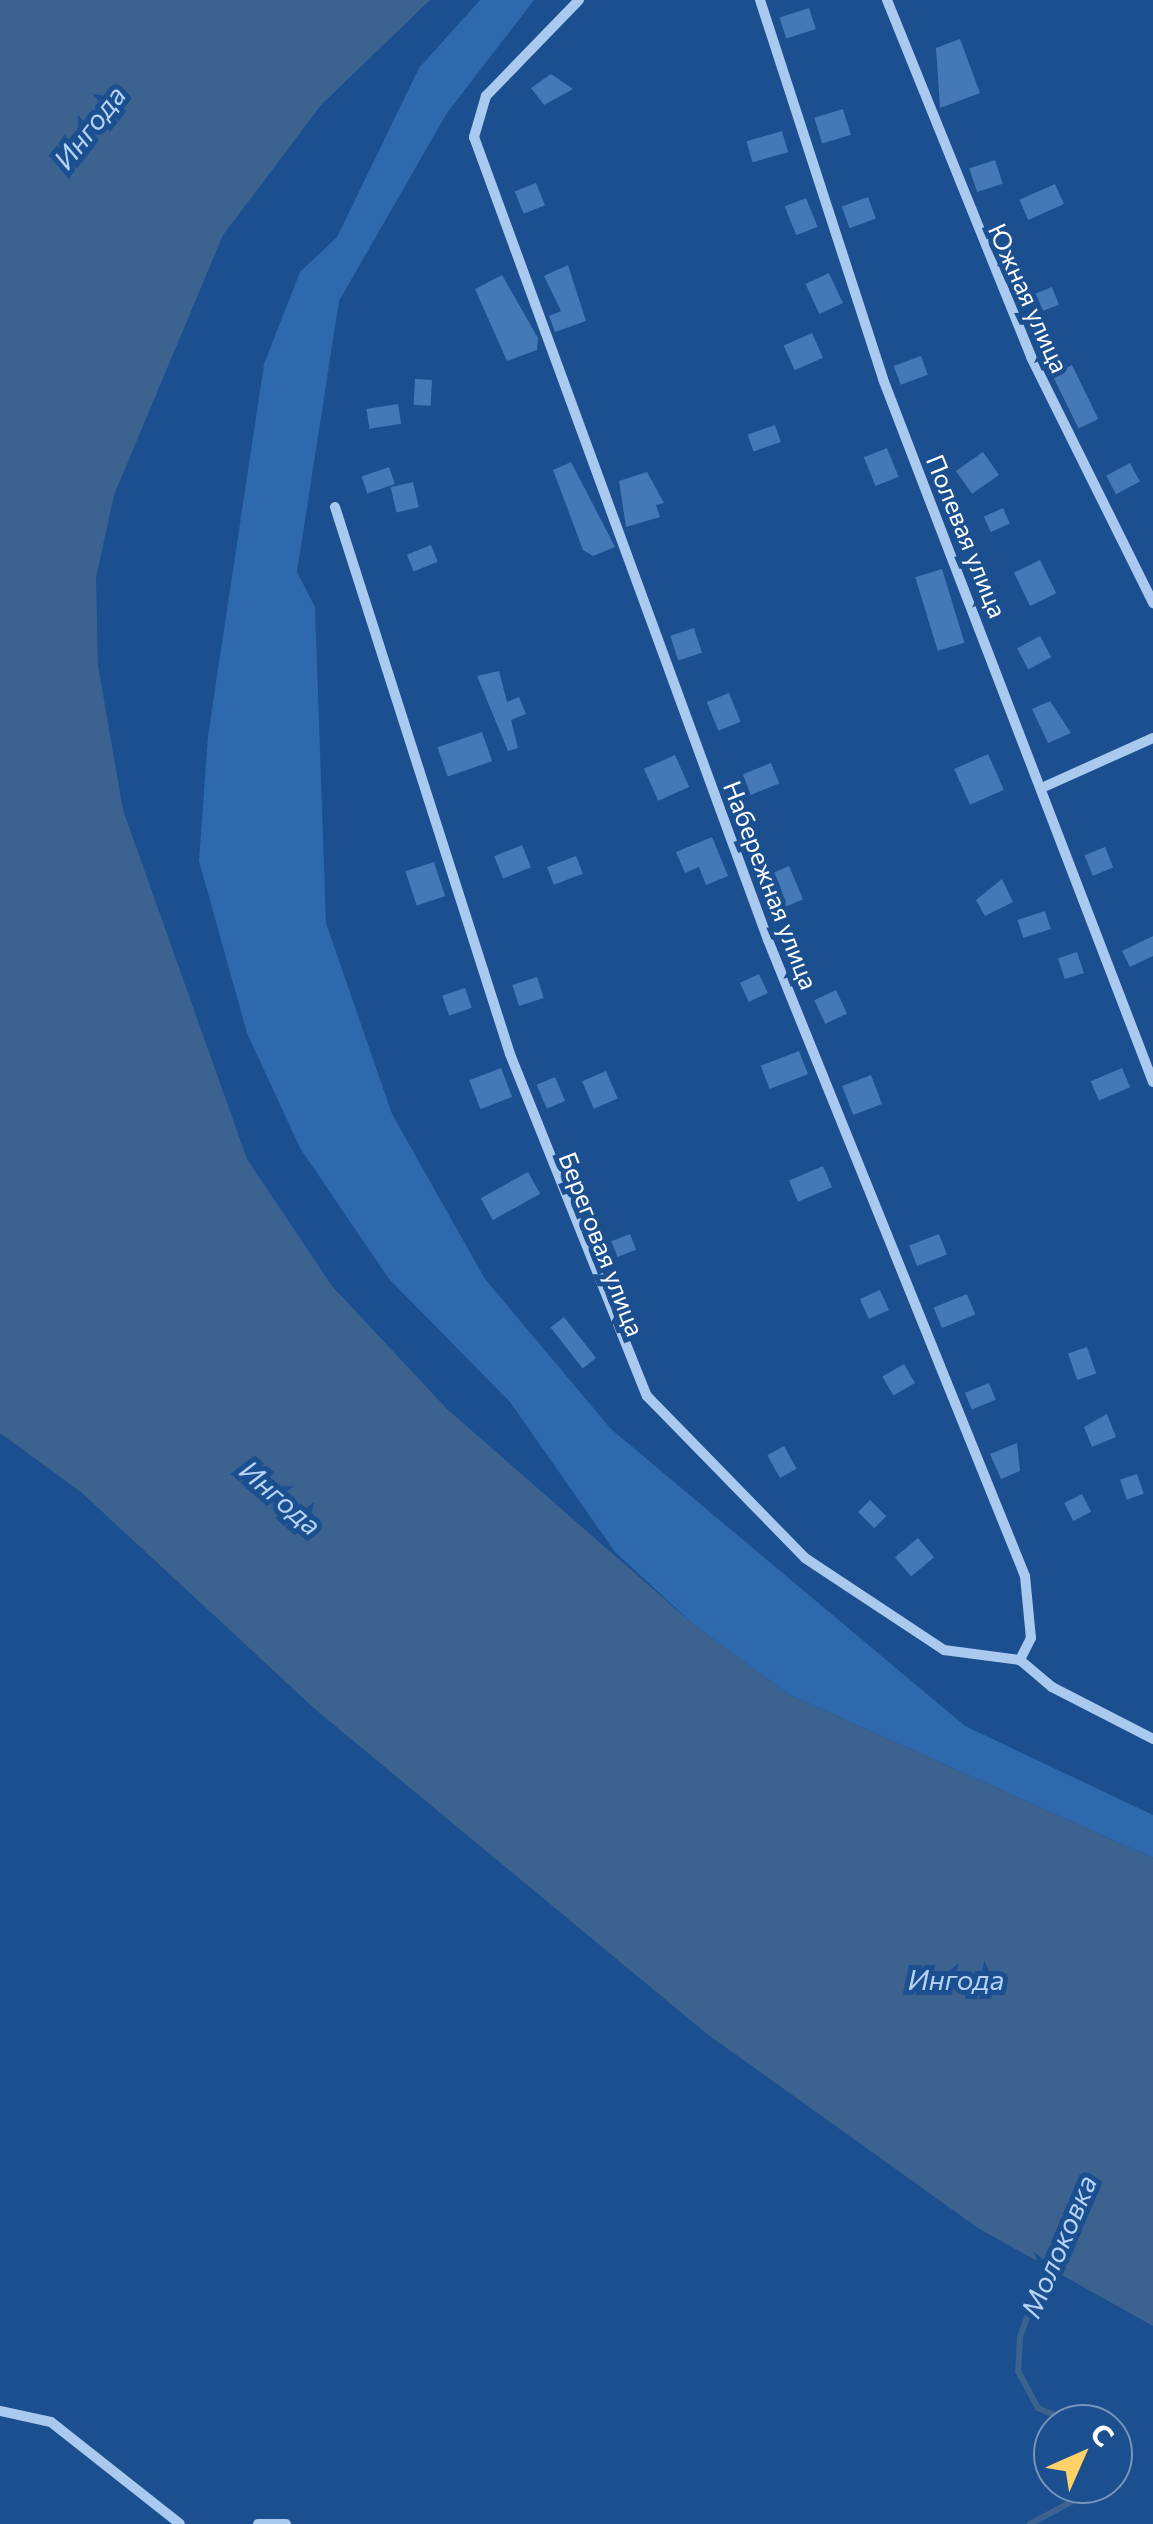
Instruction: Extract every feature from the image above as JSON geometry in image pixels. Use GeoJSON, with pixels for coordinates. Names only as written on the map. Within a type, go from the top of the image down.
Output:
{"type":"FeatureCollection","features":[{"type":"Feature","properties":{"kind":"street","name":"Набережная улица"},"geometry":{"type":"LineString","coordinates":[[580,0],[475,118],[474,137],[768,940],[1025,1576],[1031,1638],[1020,1660]]}},
{"type":"Feature","properties":{"kind":"street","name":"Полевая улица"},"geometry":{"type":"LineString","coordinates":[[760,0],[883,379],[1046,786],[1153,1082]]}},
{"type":"Feature","properties":{"kind":"street","name":"Южная улица"},"geometry":{"type":"LineString","coordinates":[[887,0],[1031,357],[1153,603]]}},
{"type":"Feature","properties":{"kind":"street","name":"Береговая улица"},"geometry":{"type":"LineString","coordinates":[[335,507],[530,1110],[647,1396],[805,1558],[944,1650],[1020,1660]]}},
{"type":"Feature","properties":{"kind":"street"},"geometry":{"type":"LineString","coordinates":[[1046,786],[1153,738]]}},
{"type":"Feature","properties":{"kind":"street"},"geometry":{"type":"LineString","coordinates":[[1020,1660],[1052,1687],[1153,1739]]}},
{"type":"Feature","properties":{"kind":"street"},"geometry":{"type":"LineString","coordinates":[[0,2412],[52,2422],[180,2524]]}},
{"type":"Feature","properties":{"kind":"street"},"geometry":{"type":"LineString","coordinates":[[258,2524],[286,2524]]}},
{"type":"Feature","properties":{"kind":"shaded area"},"geometry":{"type":"Polygon","coordinates":[[[480,0],[534,0],[447,113],[339,301],[297,572],[315,607],[326,923],[392,1114],[485,1279],[611,1429],[965,1726],[1153,1815],[1153,1858],[788,1694],[693,1624],[615,1552],[510,1402],[389,1279],[300,1148],[247,1033],[199,861],[208,736],[264,364],[300,272],[337,237],[419,68],[480,0]]]}},
{"type":"Feature","properties":{"kind":"water","name":"Ингода"},"geometry":{"type":"Polygon","coordinates":[[[0,0],[430,0],[321,105],[223,235],[114,495],[96,578],[98,665],[123,810],[247,1159],[332,1286],[447,1409],[693,1624],[788,1694],[1153,1858],[1153,2326],[978,2228],[707,2034],[316,1710],[81,1492],[0,1433],[0,0]]]}},
{"type":"Feature","properties":{"kind":"building"},"geometry":{"type":"Polygon","coordinates":[[[809,8],[816,29],[786,39],[780,18],[809,8]]]}},
{"type":"Feature","properties":{"kind":"building"},"geometry":{"type":"Polygon","coordinates":[[[960,39],[980,93],[940,108],[936,48],[960,39]]]}},
{"type":"Feature","properties":{"kind":"building"},"geometry":{"type":"Polygon","coordinates":[[[551,74],[573,89],[544,105],[531,88],[551,74]]]}},
{"type":"Feature","properties":{"kind":"building"},"geometry":{"type":"Polygon","coordinates":[[[843,109],[851,135],[822,144],[814,118],[843,109]]]}},
{"type":"Feature","properties":{"kind":"building"},"geometry":{"type":"Polygon","coordinates":[[[782,131],[788,152],[752,162],[746,141],[782,131]]]}},
{"type":"Feature","properties":{"kind":"building"},"geometry":{"type":"Polygon","coordinates":[[[995,160],[1003,184],[977,192],[969,168],[995,160]]]}},
{"type":"Feature","properties":{"kind":"building"},"geometry":{"type":"Polygon","coordinates":[[[536,183],[545,205],[524,214],[515,192],[536,183]]]}},
{"type":"Feature","properties":{"kind":"building"},"geometry":{"type":"Polygon","coordinates":[[[1055,184],[1064,204],[1028,220],[1019,200],[1055,184]]]}},
{"type":"Feature","properties":{"kind":"building"},"geometry":{"type":"Polygon","coordinates":[[[868,197],[876,219],[850,228],[842,207],[868,197]]]}},
{"type":"Feature","properties":{"kind":"building"},"geometry":{"type":"Polygon","coordinates":[[[806,198],[818,227],[796,235],[785,207],[806,198]]]}},
{"type":"Feature","properties":{"kind":"building"},"geometry":{"type":"Polygon","coordinates":[[[568,265],[586,321],[555,332],[549,316],[561,311],[544,276],[568,265]]]}},
{"type":"Feature","properties":{"kind":"building"},"geometry":{"type":"Polygon","coordinates":[[[829,273],[843,303],[819,314],[805,284],[829,273]]]}},
{"type":"Feature","properties":{"kind":"building"},"geometry":{"type":"Polygon","coordinates":[[[502,275],[538,338],[537,350],[507,361],[475,289],[502,275]]]}},
{"type":"Feature","properties":{"kind":"building"},"geometry":{"type":"Polygon","coordinates":[[[1052,287],[1059,305],[1034,314],[1027,297],[1052,287]]]}},
{"type":"Feature","properties":{"kind":"building"},"geometry":{"type":"Polygon","coordinates":[[[812,333],[823,358],[795,370],[784,346],[812,333]]]}},
{"type":"Feature","properties":{"kind":"building"},"geometry":{"type":"Polygon","coordinates":[[[921,356],[928,375],[901,385],[894,366],[921,356]]]}},
{"type":"Feature","properties":{"kind":"building"},"geometry":{"type":"Polygon","coordinates":[[[1072,365],[1098,419],[1079,429],[1052,375],[1072,365]]]}},
{"type":"Feature","properties":{"kind":"building"},"geometry":{"type":"Polygon","coordinates":[[[415,379],[432,380],[431,406],[414,405],[415,379]]]}},
{"type":"Feature","properties":{"kind":"building"},"geometry":{"type":"Polygon","coordinates":[[[398,404],[401,424],[370,429],[366,409],[398,404]]]}},
{"type":"Feature","properties":{"kind":"building"},"geometry":{"type":"Polygon","coordinates":[[[775,425],[781,442],[753,451],[748,434],[775,425]]]}},
{"type":"Feature","properties":{"kind":"building"},"geometry":{"type":"Polygon","coordinates":[[[887,448],[899,477],[875,486],[864,457],[887,448]]]}},
{"type":"Feature","properties":{"kind":"building"},"geometry":{"type":"Polygon","coordinates":[[[983,452],[999,475],[972,494],[956,471],[983,452]]]}},
{"type":"Feature","properties":{"kind":"building"},"geometry":{"type":"Polygon","coordinates":[[[571,462],[615,547],[593,556],[583,550],[553,470],[571,462]]]}},
{"type":"Feature","properties":{"kind":"building"},"geometry":{"type":"Polygon","coordinates":[[[1130,463],[1140,482],[1116,494],[1106,476],[1130,463]]]}},
{"type":"Feature","properties":{"kind":"building"},"geometry":{"type":"Polygon","coordinates":[[[389,467],[395,484],[367,493],[362,476],[389,467]]]}},
{"type":"Feature","properties":{"kind":"building"},"geometry":{"type":"Polygon","coordinates":[[[647,472],[664,503],[656,505],[660,517],[626,527],[619,481],[647,472]]]}},
{"type":"Feature","properties":{"kind":"building"},"geometry":{"type":"Polygon","coordinates":[[[413,482],[419,507],[396,513],[391,487],[413,482]]]}},
{"type":"Feature","properties":{"kind":"building"},"geometry":{"type":"Polygon","coordinates":[[[1003,508],[1010,524],[991,532],[984,517],[1003,508]]]}},
{"type":"Feature","properties":{"kind":"building"},"geometry":{"type":"Polygon","coordinates":[[[431,545],[438,562],[414,571],[407,555],[431,545]]]}},
{"type":"Feature","properties":{"kind":"building"},"geometry":{"type":"Polygon","coordinates":[[[1040,560],[1056,593],[1030,606],[1014,573],[1040,560]]]}},
{"type":"Feature","properties":{"kind":"building"},"geometry":{"type":"Polygon","coordinates":[[[942,569],[965,643],[938,651],[915,577],[942,569]]]}},
{"type":"Feature","properties":{"kind":"building"},"geometry":{"type":"Polygon","coordinates":[[[694,628],[702,653],[678,660],[670,636],[694,628]]]}},
{"type":"Feature","properties":{"kind":"building"},"geometry":{"type":"Polygon","coordinates":[[[1040,636],[1051,657],[1028,669],[1017,648],[1040,636]]]}},
{"type":"Feature","properties":{"kind":"building"},"geometry":{"type":"Polygon","coordinates":[[[499,671],[507,702],[519,697],[526,714],[511,720],[518,748],[508,751],[477,676],[499,671]]]}},
{"type":"Feature","properties":{"kind":"building"},"geometry":{"type":"Polygon","coordinates":[[[729,693],[741,722],[718,731],[707,702],[729,693]]]}},
{"type":"Feature","properties":{"kind":"building"},"geometry":{"type":"Polygon","coordinates":[[[1050,701],[1071,733],[1048,743],[1032,709],[1050,701]]]}},
{"type":"Feature","properties":{"kind":"building"},"geometry":{"type":"Polygon","coordinates":[[[482,732],[492,761],[448,777],[438,747],[482,732]]]}},
{"type":"Feature","properties":{"kind":"building"},"geometry":{"type":"Polygon","coordinates":[[[988,754],[1004,790],[970,805],[954,769],[988,754]]]}},
{"type":"Feature","properties":{"kind":"building"},"geometry":{"type":"Polygon","coordinates":[[[675,755],[689,787],[658,801],[644,769],[675,755]]]}},
{"type":"Feature","properties":{"kind":"building"},"geometry":{"type":"Polygon","coordinates":[[[771,763],[779,783],[750,795],[741,775],[771,763]]]}},
{"type":"Feature","properties":{"kind":"building"},"geometry":{"type":"Polygon","coordinates":[[[712,837],[728,876],[706,885],[699,867],[685,873],[676,852],[712,837]]]}},
{"type":"Feature","properties":{"kind":"building"},"geometry":{"type":"Polygon","coordinates":[[[522,845],[531,867],[503,878],[494,856],[522,845]]]}},
{"type":"Feature","properties":{"kind":"building"},"geometry":{"type":"Polygon","coordinates":[[[1105,847],[1113,867],[1093,876],[1085,855],[1105,847]]]}},
{"type":"Feature","properties":{"kind":"building"},"geometry":{"type":"Polygon","coordinates":[[[576,856],[583,874],[554,885],[547,867],[576,856]]]}},
{"type":"Feature","properties":{"kind":"building"},"geometry":{"type":"Polygon","coordinates":[[[434,862],[445,896],[417,906],[405,871],[434,862]]]}},
{"type":"Feature","properties":{"kind":"building"},"geometry":{"type":"Polygon","coordinates":[[[789,866],[803,899],[772,912],[758,879],[789,866]]]}},
{"type":"Feature","properties":{"kind":"building"},"geometry":{"type":"Polygon","coordinates":[[[1002,879],[1013,902],[985,916],[976,900],[1002,879]]]}},
{"type":"Feature","properties":{"kind":"building"},"geometry":{"type":"Polygon","coordinates":[[[1045,911],[1051,929],[1023,938],[1017,920],[1045,911]]]}},
{"type":"Feature","properties":{"kind":"building"},"geometry":{"type":"Polygon","coordinates":[[[1153,936],[1153,956],[1130,967],[1122,951],[1153,936]]]}},
{"type":"Feature","properties":{"kind":"building"},"geometry":{"type":"Polygon","coordinates":[[[1077,952],[1084,973],[1065,979],[1058,958],[1077,952]]]}},
{"type":"Feature","properties":{"kind":"building"},"geometry":{"type":"Polygon","coordinates":[[[759,974],[768,993],[749,1002],[740,983],[759,974]]]}},
{"type":"Feature","properties":{"kind":"building"},"geometry":{"type":"Polygon","coordinates":[[[537,977],[544,998],[519,1006],[512,985],[537,977]]]}},
{"type":"Feature","properties":{"kind":"building"},"geometry":{"type":"Polygon","coordinates":[[[465,988],[472,1008],[449,1016],[442,996],[465,988]]]}},
{"type":"Feature","properties":{"kind":"building"},"geometry":{"type":"Polygon","coordinates":[[[836,990],[847,1014],[825,1024],[814,1000],[836,990]]]}},
{"type":"Feature","properties":{"kind":"building"},"geometry":{"type":"Polygon","coordinates":[[[799,1051],[808,1074],[770,1089],[761,1066],[799,1051]]]}},
{"type":"Feature","properties":{"kind":"building"},"geometry":{"type":"Polygon","coordinates":[[[501,1068],[512,1097],[480,1109],[469,1080],[501,1068]]]}},
{"type":"Feature","properties":{"kind":"building"},"geometry":{"type":"Polygon","coordinates":[[[1122,1068],[1130,1087],[1099,1101],[1091,1081],[1122,1068]]]}},
{"type":"Feature","properties":{"kind":"building"},"geometry":{"type":"Polygon","coordinates":[[[606,1071],[618,1099],[594,1109],[582,1081],[606,1071]]]}},
{"type":"Feature","properties":{"kind":"building"},"geometry":{"type":"Polygon","coordinates":[[[871,1075],[882,1104],[853,1115],[842,1086],[871,1075]]]}},
{"type":"Feature","properties":{"kind":"building"},"geometry":{"type":"Polygon","coordinates":[[[555,1077],[565,1101],[547,1109],[537,1085],[555,1077]]]}},
{"type":"Feature","properties":{"kind":"building"},"geometry":{"type":"Polygon","coordinates":[[[823,1166],[832,1187],[798,1202],[789,1180],[823,1166]]]}},
{"type":"Feature","properties":{"kind":"building"},"geometry":{"type":"Polygon","coordinates":[[[528,1172],[540,1194],[493,1220],[481,1198],[528,1172]]]}},
{"type":"Feature","properties":{"kind":"building"},"geometry":{"type":"Polygon","coordinates":[[[630,1234],[636,1250],[617,1257],[611,1241],[630,1234]]]}},
{"type":"Feature","properties":{"kind":"building"},"geometry":{"type":"Polygon","coordinates":[[[939,1234],[947,1255],[917,1266],[909,1245],[939,1234]]]}},
{"type":"Feature","properties":{"kind":"building"},"geometry":{"type":"Polygon","coordinates":[[[880,1290],[889,1310],[869,1319],[860,1299],[880,1290]]]}},
{"type":"Feature","properties":{"kind":"building"},"geometry":{"type":"Polygon","coordinates":[[[967,1294],[975,1314],[942,1328],[934,1307],[967,1294]]]}},
{"type":"Feature","properties":{"kind":"building"},"geometry":{"type":"Polygon","coordinates":[[[564,1317],[596,1358],[583,1368],[551,1327],[564,1317]]]}},
{"type":"Feature","properties":{"kind":"building"},"geometry":{"type":"Polygon","coordinates":[[[1087,1347],[1096,1373],[1077,1380],[1068,1354],[1087,1347]]]}},
{"type":"Feature","properties":{"kind":"building"},"geometry":{"type":"Polygon","coordinates":[[[904,1364],[915,1383],[893,1396],[882,1376],[904,1364]]]}},
{"type":"Feature","properties":{"kind":"building"},"geometry":{"type":"Polygon","coordinates":[[[989,1383],[996,1400],[972,1409],[965,1393],[989,1383]]]}},
{"type":"Feature","properties":{"kind":"building"},"geometry":{"type":"Polygon","coordinates":[[[1107,1414],[1116,1437],[1092,1447],[1084,1427],[1107,1414]]]}},
{"type":"Feature","properties":{"kind":"building"},"geometry":{"type":"Polygon","coordinates":[[[1017,1443],[1020,1471],[1001,1479],[990,1454],[1017,1443]]]}},
{"type":"Feature","properties":{"kind":"building"},"geometry":{"type":"Polygon","coordinates":[[[784,1446],[797,1469],[780,1478],[767,1455],[784,1446]]]}},
{"type":"Feature","properties":{"kind":"building"},"geometry":{"type":"Polygon","coordinates":[[[1137,1474],[1144,1494],[1127,1500],[1120,1480],[1137,1474]]]}},
{"type":"Feature","properties":{"kind":"building"},"geometry":{"type":"Polygon","coordinates":[[[1082,1494],[1091,1512],[1073,1521],[1064,1503],[1082,1494]]]}},
{"type":"Feature","properties":{"kind":"building"},"geometry":{"type":"Polygon","coordinates":[[[870,1500],[886,1516],[874,1528],[858,1512],[870,1500]]]}},
{"type":"Feature","properties":{"kind":"building"},"geometry":{"type":"Polygon","coordinates":[[[918,1538],[934,1557],[911,1576],[895,1557],[918,1538]]]}},
{"type":"Feature","properties":{"kind":"waterway","name":"Молоковка"},"geometry":{"type":"LineString","coordinates":[[1036,2404],[1018,2371],[1020,2337],[1048,2260]]}},
{"type":"Feature","properties":{"kind":"waterway","name":"Молоковка"},"geometry":{"type":"LineString","coordinates":[[1030,2524],[1068,2504]]}}]}
